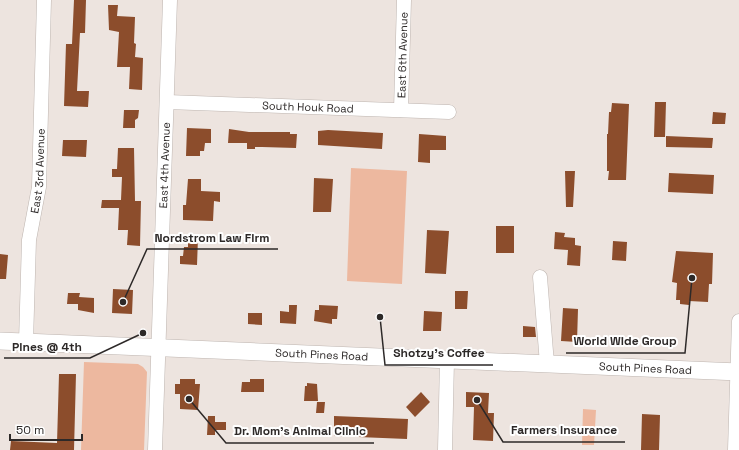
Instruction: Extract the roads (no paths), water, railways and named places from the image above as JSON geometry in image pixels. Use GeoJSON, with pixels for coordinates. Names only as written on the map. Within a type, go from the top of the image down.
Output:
{"type":"FeatureCollection","features":[{"type":"Feature","properties":{"kind":"main road","name":"South Pines Road"},"geometry":{"type":"LineString","coordinates":[[0,341],[159,346],[738,372]]}},
{"type":"Feature","properties":{"kind":"street","name":"East 3rd Avenue"},"geometry":{"type":"LineString","coordinates":[[26,342],[29,240],[39,187],[44,0]]}},
{"type":"Feature","properties":{"kind":"street","name":"East 4th Avenue"},"geometry":{"type":"LineString","coordinates":[[156,450],[170,0]]}},
{"type":"Feature","properties":{"kind":"street","name":"East 6th Avenue"},"geometry":{"type":"LineString","coordinates":[[401,110],[404,0]]}},
{"type":"Feature","properties":{"kind":"street","name":"South Houk Road"},"geometry":{"type":"LineString","coordinates":[[166,102],[449,112]]}},
{"type":"Feature","properties":{"kind":"street"},"geometry":{"type":"LineString","coordinates":[[540,277],[547,364]]}},
{"type":"Feature","properties":{"kind":"street"},"geometry":{"type":"LineString","coordinates":[[735,450],[739,321]]}},
{"type":"Feature","properties":{"kind":"street"},"geometry":{"type":"LineString","coordinates":[[445,450],[447,360]]}},
{"type":"Feature","properties":{"kind":"place","name":"World Wide Group"},"geometry":{"type":"Point","coordinates":[692,278]}},
{"type":"Feature","properties":{"kind":"place","name":"Nordstrom Law Firm"},"geometry":{"type":"Point","coordinates":[123,302]}},
{"type":"Feature","properties":{"kind":"place","name":"Shotzy's Coffee"},"geometry":{"type":"Point","coordinates":[380,317]}},
{"type":"Feature","properties":{"kind":"place","name":"Pines @ 4th"},"geometry":{"type":"Point","coordinates":[143,333]}},
{"type":"Feature","properties":{"kind":"place","name":"Dr. Mom’s Animal Clinic"},"geometry":{"type":"Point","coordinates":[189,399]}},
{"type":"Feature","properties":{"kind":"place","name":"Farmers Insurance"},"geometry":{"type":"Point","coordinates":[477,400]}}]}
